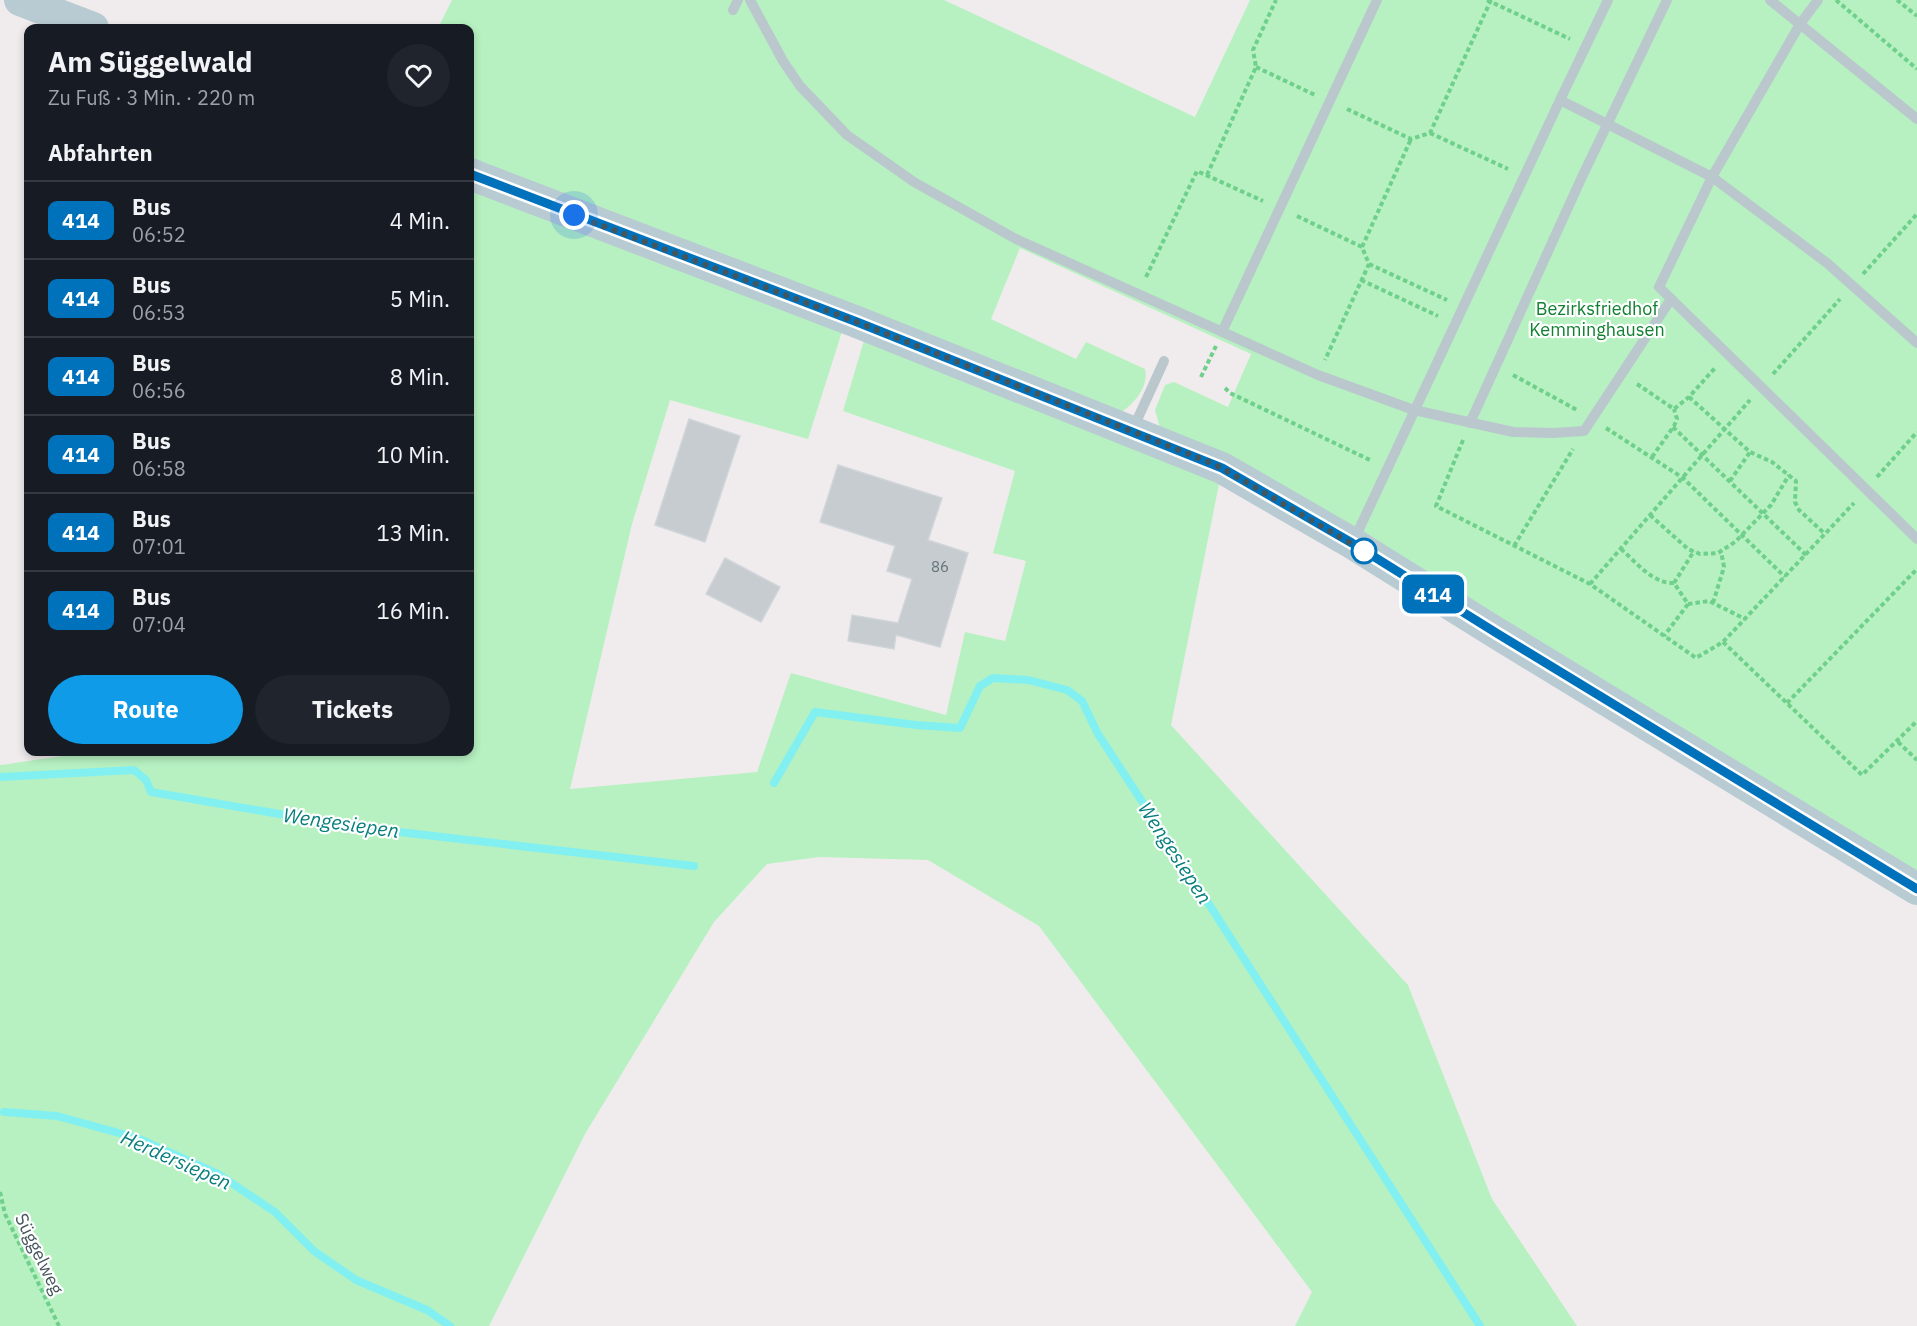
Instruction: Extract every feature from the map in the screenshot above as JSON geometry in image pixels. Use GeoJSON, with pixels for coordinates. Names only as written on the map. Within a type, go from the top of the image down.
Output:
{"type":"FeatureCollection","features":[{"type":"Feature","properties":{"kind":"street"},"geometry":{"type":"LineString","coordinates":[[20,0],[83,24]]}},
{"type":"Feature","properties":{"kind":"street"},"geometry":{"type":"LineString","coordinates":[[474,176],[857,322],[1222,468],[1352,543],[1917,889]]}},
{"type":"Feature","properties":{"kind":"lane"},"geometry":{"type":"LineString","coordinates":[[750,0],[783,61],[800,86],[847,135],[914,182],[1016,238],[1138,294],[1318,375],[1414,410],[1513,432],[1553,434],[1584,431],[1671,299]]}},
{"type":"Feature","properties":{"kind":"lane"},"geometry":{"type":"LineString","coordinates":[[1222,332],[1377,0]]}},
{"type":"Feature","properties":{"kind":"lane"},"geometry":{"type":"LineString","coordinates":[[1352,543],[1608,0]]}},
{"type":"Feature","properties":{"kind":"lane"},"geometry":{"type":"LineString","coordinates":[[1470,423],[1667,0]]}},
{"type":"Feature","properties":{"kind":"lane"},"geometry":{"type":"LineString","coordinates":[[1770,0],[1917,119]]}},
{"type":"Feature","properties":{"kind":"lane"},"geometry":{"type":"LineString","coordinates":[[1818,0],[1800,24],[1712,177],[1659,287],[1917,539]]}},
{"type":"Feature","properties":{"kind":"lane"},"geometry":{"type":"LineString","coordinates":[[1560,100],[1712,177],[1827,263],[1917,343]]}},
{"type":"Feature","properties":{"kind":"lane"},"geometry":{"type":"LineString","coordinates":[[1132,431],[1164,361]]}},
{"type":"Feature","properties":{"kind":"path"},"geometry":{"type":"LineString","coordinates":[[1207,175],[1256,67],[1252,50],[1276,0]]}},
{"type":"Feature","properties":{"kind":"path"},"geometry":{"type":"LineString","coordinates":[[1430,133],[1489,0],[1586,46]]}},
{"type":"Feature","properties":{"kind":"path"},"geometry":{"type":"LineString","coordinates":[[1835,0],[1917,69]]}},
{"type":"Feature","properties":{"kind":"path"},"geometry":{"type":"LineString","coordinates":[[1897,0],[1917,16]]}},
{"type":"Feature","properties":{"kind":"path"},"geometry":{"type":"LineString","coordinates":[[1463,307],[1369,264],[1362,247],[1412,139],[1430,133],[1524,177]]}},
{"type":"Feature","properties":{"kind":"path"},"geometry":{"type":"LineString","coordinates":[[1138,294],[1197,171]]}},
{"type":"Feature","properties":{"kind":"path"},"geometry":{"type":"LineString","coordinates":[[1318,375],[1369,264]]}},
{"type":"Feature","properties":{"kind":"path"},"geometry":{"type":"LineString","coordinates":[[1361,280],[1455,324]]}},
{"type":"Feature","properties":{"kind":"path"},"geometry":{"type":"LineString","coordinates":[[1201,377],[1222,332]]}},
{"type":"Feature","properties":{"kind":"path"},"geometry":{"type":"LineString","coordinates":[[1674,409],[1689,397],[1728,354]]}},
{"type":"Feature","properties":{"kind":"path"},"geometry":{"type":"LineString","coordinates":[[1496,366],[1569,405]]}},
{"type":"Feature","properties":{"kind":"path"},"geometry":{"type":"LineString","coordinates":[[1623,374],[1674,409],[1677,419],[1652,458]]}},
{"type":"Feature","properties":{"kind":"path"},"geometry":{"type":"LineString","coordinates":[[1590,584],[1761,387]]}},
{"type":"Feature","properties":{"kind":"path"},"geometry":{"type":"LineString","coordinates":[[1225,388],[1230,393],[1387,469]]}},
{"type":"Feature","properties":{"kind":"path"},"geometry":{"type":"LineString","coordinates":[[1689,397],[1750,452],[1772,462],[1796,481],[1795,502],[1799,510],[1825,534]]}},
{"type":"Feature","properties":{"kind":"path"},"geometry":{"type":"LineString","coordinates":[[1593,420],[1683,478],[1785,577]]}},
{"type":"Feature","properties":{"kind":"path"},"geometry":{"type":"LineString","coordinates":[[1470,423],[1436,506],[1590,584],[1696,658],[1723,642],[1806,555],[1917,432]]}},
{"type":"Feature","properties":{"kind":"path"},"geometry":{"type":"LineString","coordinates":[[1673,427],[1806,555]]}},
{"type":"Feature","properties":{"kind":"path"},"geometry":{"type":"LineString","coordinates":[[1514,546],[1584,431]]}},
{"type":"Feature","properties":{"kind":"path"},"geometry":{"type":"LineString","coordinates":[[1730,482],[1750,452]]}},
{"type":"Feature","properties":{"kind":"path"},"geometry":{"type":"LineString","coordinates":[[1650,515],[1688,549],[1700,554],[1718,553],[1742,535],[1771,505],[1789,475]]}},
{"type":"Feature","properties":{"kind":"path"},"geometry":{"type":"LineString","coordinates":[[1621,549],[1656,579],[1674,583]]}},
{"type":"Feature","properties":{"kind":"path"},"geometry":{"type":"LineString","coordinates":[[1674,583],[1694,551]]}},
{"type":"Feature","properties":{"kind":"path"},"geometry":{"type":"LineString","coordinates":[[1713,603],[1724,567],[1721,551]]}},
{"type":"Feature","properties":{"kind":"path"},"geometry":{"type":"LineString","coordinates":[[1787,703],[1917,569]]}},
{"type":"Feature","properties":{"kind":"path"},"geometry":{"type":"LineString","coordinates":[[1674,583],[1688,604]]}},
{"type":"Feature","properties":{"kind":"path"},"geometry":{"type":"LineString","coordinates":[[1664,636],[1688,604],[1709,601],[1745,619]]}},
{"type":"Feature","properties":{"kind":"path"},"geometry":{"type":"LineString","coordinates":[[1723,642],[1862,775],[1917,721]]}},
{"type":"Feature","properties":{"kind":"path"},"geometry":{"type":"LineString","coordinates":[[1898,742],[1917,760]]}},
{"type":"Feature","properties":{"kind":"path","name":"Süggelweg"},"geometry":{"type":"LineString","coordinates":[[0,1192],[5,1214],[59,1326]]}},
{"type":"Feature","properties":{"kind":"green space","name":"Bezirksfriedhof Kemminghausen"},"geometry":{"type":"Polygon","coordinates":[[[452,0],[944,0],[1195,117],[1250,0],[1917,0],[1917,889],[1222,469],[1171,725],[1408,985],[1492,1199],[1577,1326],[1295,1326],[1312,1292],[1039,926],[928,860],[819,857],[767,864],[714,922],[585,1134],[489,1326],[0,1326],[0,765],[61,756],[474,756],[474,24],[440,24],[452,0]],[[1020,248],[991,319],[1076,359],[1086,342],[1145,369],[1143,388],[1130,405],[1120,413],[1160,428],[1155,410],[1165,385],[1174,382],[1228,407],[1251,354],[1020,248]],[[846,319],[808,439],[670,400],[632,524],[570,789],[757,772],[791,673],[946,715],[965,632],[1005,641],[1026,561],[993,553],[1015,471],[843,411],[868,327],[846,319]]]}},
{"type":"Feature","properties":{"kind":"building"},"geometry":{"type":"Polygon","coordinates":[[[689,419],[740,436],[705,542],[655,525],[689,419]]]}},
{"type":"Feature","properties":{"kind":"building"},"geometry":{"type":"Polygon","coordinates":[[[838,465],[942,498],[928,540],[968,553],[940,647],[896,635],[894,649],[848,641],[852,615],[898,623],[912,579],[887,571],[895,546],[820,522],[838,465]]]}},
{"type":"Feature","properties":{"kind":"building"},"geometry":{"type":"Polygon","coordinates":[[[725,558],[780,587],[761,622],[706,594],[725,558]]]}},
{"type":"Feature","properties":{"kind":"waterway","name":"Wengesiepen"},"geometry":{"type":"LineString","coordinates":[[774,783],[815,712],[916,725],[960,728],[980,686],[993,678],[1028,680],[1067,690],[1082,701],[1098,734],[1480,1326]]}},
{"type":"Feature","properties":{"kind":"waterway","name":"Wengesiepen"},"geometry":{"type":"LineString","coordinates":[[0,777],[134,770],[146,780],[151,792],[355,827],[694,866]]}},
{"type":"Feature","properties":{"kind":"waterway","name":"Herdersiepen"},"geometry":{"type":"LineString","coordinates":[[4,1112],[57,1116],[137,1138],[218,1174],[275,1212],[314,1251],[356,1280],[427,1310],[450,1326]]}},
{"type":"Feature","properties":{"kind":"bus line","name":"414"},"geometry":{"type":"LineString","coordinates":[[474,176],[857,322],[1222,468],[1352,543],[1917,889]]}},
{"type":"Feature","properties":{"kind":"route"},"geometry":{"type":"LineString","coordinates":[[574,215],[857,322],[1204,460],[1222,468],[1364,551]]}}]}
